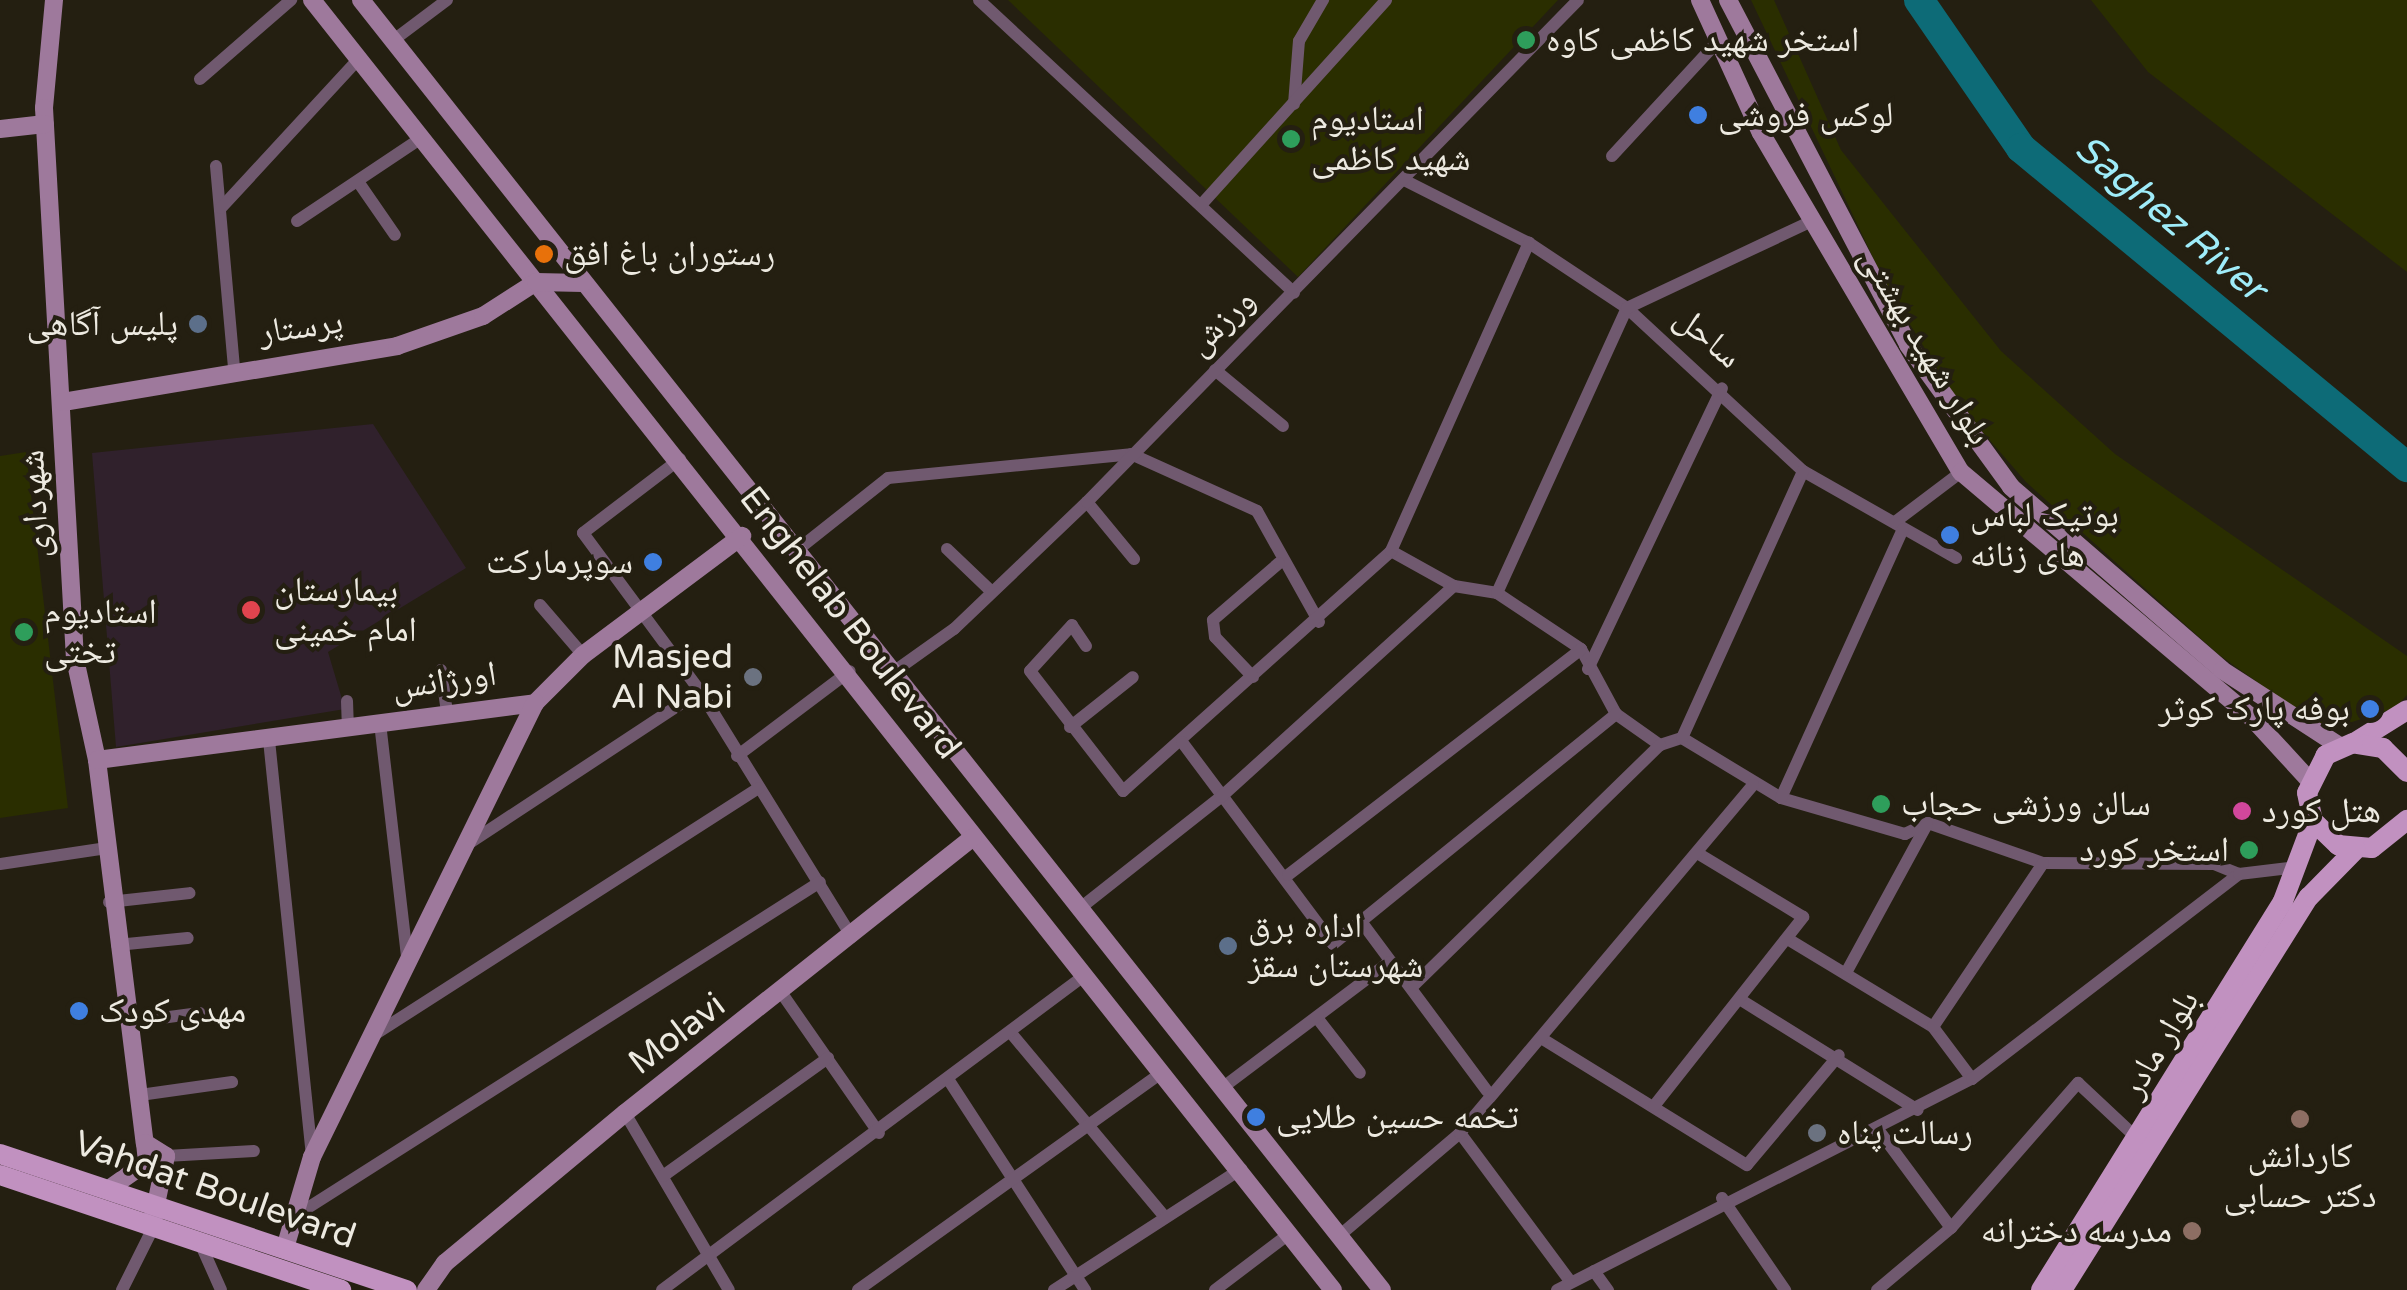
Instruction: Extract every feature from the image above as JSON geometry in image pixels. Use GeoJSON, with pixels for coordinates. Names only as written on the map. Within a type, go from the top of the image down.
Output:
{"type":"FeatureCollection","features":[{"type":"Feature","properties":{"kind":"main road","name":"شهرداری"},"geometry":{"type":"LineString","coordinates":[[54,0],[45,124],[74,659],[97,760],[109,902],[132,1022],[146,1143]]}},
{"type":"Feature","properties":{"kind":"main road","name":"Enghelab Boulevard"},"geometry":{"type":"LineString","coordinates":[[312,0],[355,63],[742,536],[973,837],[1241,1169],[1332,1290]]}},
{"type":"Feature","properties":{"kind":"main road","name":"Enghelab Boulevard"},"geometry":{"type":"LineString","coordinates":[[361,0],[1382,1290]]}},
{"type":"Feature","properties":{"kind":"main road","name":"بلوار شهید بهشتی"},"geometry":{"type":"LineString","coordinates":[[1700,0],[1814,220],[1961,472],[2253,719],[2310,780]]}},
{"type":"Feature","properties":{"kind":"main road","name":"بلوار شهید بهشتی"},"geometry":{"type":"LineString","coordinates":[[1728,0],[1908,345],[2010,487],[2222,670],[2347,745]]}},
{"type":"Feature","properties":{"kind":"main road"},"geometry":{"type":"LineString","coordinates":[[0,129],[45,124]]}},
{"type":"Feature","properties":{"kind":"main road"},"geometry":{"type":"LineString","coordinates":[[536,282],[583,283]]}},
{"type":"Feature","properties":{"kind":"main road","name":"پرستار"},"geometry":{"type":"LineString","coordinates":[[62,402],[234,369],[397,346],[483,316],[536,282]]}},
{"type":"Feature","properties":{"kind":"main road","name":"اورژانس"},"geometry":{"type":"LineString","coordinates":[[97,760],[534,703],[582,655],[742,536]]}},
{"type":"Feature","properties":{"kind":"main road"},"geometry":{"type":"LineString","coordinates":[[285,1248],[312,1157],[377,1033],[534,703]]}},
{"type":"Feature","properties":{"kind":"main road"},"geometry":{"type":"LineString","coordinates":[[2310,780],[2347,745],[2407,710]]}},
{"type":"Feature","properties":{"kind":"main road"},"geometry":{"type":"LineString","coordinates":[[2347,745],[2383,748],[2407,772]]}},
{"type":"Feature","properties":{"kind":"main road","name":"بلوار مادر"},"geometry":{"type":"LineString","coordinates":[[2042,1290],[2140,1140],[2300,867],[2313,820],[2310,780]]}},
{"type":"Feature","properties":{"kind":"main road"},"geometry":{"type":"LineString","coordinates":[[2313,820],[2356,849],[2387,842],[2407,820]]}},
{"type":"Feature","properties":{"kind":"main road","name":"Molavi"},"geometry":{"type":"LineString","coordinates":[[426,1290],[444,1263],[626,1113],[784,996],[973,837]]}},
{"type":"Feature","properties":{"kind":"main road","name":"بلوار مادر"},"geometry":{"type":"LineString","coordinates":[[2062,1290],[2309,898],[2356,849]]}},
{"type":"Feature","properties":{"kind":"main road"},"geometry":{"type":"LineString","coordinates":[[1117,1016],[1142,1031],[1163,1014]]}},
{"type":"Feature","properties":{"kind":"main road"},"geometry":{"type":"LineString","coordinates":[[146,1143],[166,1156],[153,1228]]}},
{"type":"Feature","properties":{"kind":"main road"},"geometry":{"type":"LineString","coordinates":[[113,1186],[147,1162],[146,1143]]}},
{"type":"Feature","properties":{"kind":"main road","name":"Vahdat Boulevard"},"geometry":{"type":"LineString","coordinates":[[0,1154],[113,1186],[407,1290]]}},
{"type":"Feature","properties":{"kind":"main road","name":"Vahdat Boulevard"},"geometry":{"type":"LineString","coordinates":[[0,1176],[341,1290]]}},
{"type":"Feature","properties":{"kind":"street"},"geometry":{"type":"LineString","coordinates":[[200,79],[291,0]]}},
{"type":"Feature","properties":{"kind":"street"},"geometry":{"type":"LineString","coordinates":[[392,42],[447,0]]}},
{"type":"Feature","properties":{"kind":"street"},"geometry":{"type":"LineString","coordinates":[[979,0],[1294,292]]}},
{"type":"Feature","properties":{"kind":"street"},"geometry":{"type":"LineString","coordinates":[[1294,104],[1300,41],[1323,0]]}},
{"type":"Feature","properties":{"kind":"street"},"geometry":{"type":"LineString","coordinates":[[1200,205],[1386,0]]}},
{"type":"Feature","properties":{"kind":"street","name":"ورزش"},"geometry":{"type":"LineString","coordinates":[[892,673],[992,592],[1087,502],[1406,181],[1578,0]]}},
{"type":"Feature","properties":{"kind":"street"},"geometry":{"type":"LineString","coordinates":[[1612,156],[1720,40]]}},
{"type":"Feature","properties":{"kind":"street"},"geometry":{"type":"LineString","coordinates":[[221,208],[355,63]]}},
{"type":"Feature","properties":{"kind":"street"},"geometry":{"type":"LineString","coordinates":[[296,221],[359,183],[417,140]]}},
{"type":"Feature","properties":{"kind":"street"},"geometry":{"type":"LineString","coordinates":[[216,166],[234,369]]}},
{"type":"Feature","properties":{"kind":"street","name":"ساحل"},"geometry":{"type":"LineString","coordinates":[[1406,181],[1529,242],[1627,308],[1722,388],[1803,472],[1956,558]]}},
{"type":"Feature","properties":{"kind":"street"},"geometry":{"type":"LineString","coordinates":[[359,183],[395,235]]}},
{"type":"Feature","properties":{"kind":"street"},"geometry":{"type":"LineString","coordinates":[[1497,593],[1627,308],[1814,220]]}},
{"type":"Feature","properties":{"kind":"street"},"geometry":{"type":"LineString","coordinates":[[1086,646],[1072,625],[1030,671],[1123,791],[1319,622],[1390,551],[1529,242]]}},
{"type":"Feature","properties":{"kind":"street"},"geometry":{"type":"LineString","coordinates":[[1215,370],[1283,426]]}},
{"type":"Feature","properties":{"kind":"street"},"geometry":{"type":"LineString","coordinates":[[1588,670],[1722,388]]}},
{"type":"Feature","properties":{"kind":"street"},"geometry":{"type":"LineString","coordinates":[[796,551],[888,478],[1131,454],[1256,510],[1279,563],[1319,622]]}},
{"type":"Feature","properties":{"kind":"street"},"geometry":{"type":"LineString","coordinates":[[680,459],[583,533],[700,691],[852,937]]}},
{"type":"Feature","properties":{"kind":"street"},"geometry":{"type":"LineString","coordinates":[[1414,985],[1660,745],[1682,738],[1803,472]]}},
{"type":"Feature","properties":{"kind":"street"},"geometry":{"type":"LineString","coordinates":[[1781,798],[1899,525],[1961,472]]}},
{"type":"Feature","properties":{"kind":"street"},"geometry":{"type":"LineString","coordinates":[[1087,502],[1134,559]]}},
{"type":"Feature","properties":{"kind":"street"},"geometry":{"type":"LineString","coordinates":[[947,549],[992,592]]}},
{"type":"Feature","properties":{"kind":"street"},"geometry":{"type":"LineString","coordinates":[[1390,551],[1454,586],[1497,593],[1581,649],[1588,670],[1616,714],[1660,745]]}},
{"type":"Feature","properties":{"kind":"street"},"geometry":{"type":"LineString","coordinates":[[1252,678],[1214,638],[1214,620],[1279,563]]}},
{"type":"Feature","properties":{"kind":"street"},"geometry":{"type":"LineString","coordinates":[[1080,908],[1222,797],[1454,586]]}},
{"type":"Feature","properties":{"kind":"street"},"geometry":{"type":"LineString","coordinates":[[540,605],[582,655]]}},
{"type":"Feature","properties":{"kind":"street"},"geometry":{"type":"LineString","coordinates":[[1288,875],[1581,649]]}},
{"type":"Feature","properties":{"kind":"street"},"geometry":{"type":"LineString","coordinates":[[441,670],[447,712]]}},
{"type":"Feature","properties":{"kind":"street"},"geometry":{"type":"LineString","coordinates":[[738,756],[850,672]]}},
{"type":"Feature","properties":{"kind":"street"},"geometry":{"type":"LineString","coordinates":[[1070,727],[1133,677]]}},
{"type":"Feature","properties":{"kind":"street"},"geometry":{"type":"LineString","coordinates":[[468,844],[700,691]]}},
{"type":"Feature","properties":{"kind":"street"},"geometry":{"type":"LineString","coordinates":[[347,701],[348,728]]}},
{"type":"Feature","properties":{"kind":"street"},"geometry":{"type":"LineString","coordinates":[[1182,742],[1288,875],[1334,944],[1616,714]]}},
{"type":"Feature","properties":{"kind":"street"},"geometry":{"type":"LineString","coordinates":[[380,722],[408,967]]}},
{"type":"Feature","properties":{"kind":"street"},"geometry":{"type":"LineString","coordinates":[[1682,738],[1753,785],[1781,798],[1905,834],[1928,823],[2044,863],[2214,864],[2239,874],[2300,867]]}},
{"type":"Feature","properties":{"kind":"street"},"geometry":{"type":"LineString","coordinates":[[269,740],[312,1157]]}},
{"type":"Feature","properties":{"kind":"street"},"geometry":{"type":"LineString","coordinates":[[1339,1236],[1460,1133],[1487,1091],[1541,1038],[1753,785]]}},
{"type":"Feature","properties":{"kind":"street"},"geometry":{"type":"LineString","coordinates":[[377,1033],[758,788]]}},
{"type":"Feature","properties":{"kind":"street"},"geometry":{"type":"LineString","coordinates":[[1848,971],[1928,823]]}},
{"type":"Feature","properties":{"kind":"street"},"geometry":{"type":"LineString","coordinates":[[0,864],[107,848]]}},
{"type":"Feature","properties":{"kind":"street"},"geometry":{"type":"LineString","coordinates":[[1654,1106],[1791,940],[1803,917],[1698,854]]}},
{"type":"Feature","properties":{"kind":"street"},"geometry":{"type":"LineString","coordinates":[[1934,1027],[2044,863]]}},
{"type":"Feature","properties":{"kind":"street"},"geometry":{"type":"LineString","coordinates":[[1460,1133],[1563,1285],[1722,1198],[1748,1198],[1972,1079],[2239,874]]}},
{"type":"Feature","properties":{"kind":"street"},"geometry":{"type":"LineString","coordinates":[[295,1216],[820,882]]}},
{"type":"Feature","properties":{"kind":"street"},"geometry":{"type":"LineString","coordinates":[[109,902],[190,893]]}},
{"type":"Feature","properties":{"kind":"street"},"geometry":{"type":"LineString","coordinates":[[1363,924],[1389,962],[1414,985],[1487,1091]]}},
{"type":"Feature","properties":{"kind":"street"},"geometry":{"type":"LineString","coordinates":[[118,945],[188,938]]}},
{"type":"Feature","properties":{"kind":"street"},"geometry":{"type":"LineString","coordinates":[[1791,940],[1848,971],[1934,1027],[1972,1079]]}},
{"type":"Feature","properties":{"kind":"street"},"geometry":{"type":"LineString","coordinates":[[1222,1088],[1389,962]]}},
{"type":"Feature","properties":{"kind":"street"},"geometry":{"type":"LineString","coordinates":[[662,1290],[1085,976]]}},
{"type":"Feature","properties":{"kind":"street"},"geometry":{"type":"LineString","coordinates":[[784,996],[878,1133]]}},
{"type":"Feature","properties":{"kind":"street"},"geometry":{"type":"LineString","coordinates":[[1741,1000],[1839,1055],[1918,1110]]}},
{"type":"Feature","properties":{"kind":"street"},"geometry":{"type":"LineString","coordinates":[[132,1022],[198,1013]]}},
{"type":"Feature","properties":{"kind":"street"},"geometry":{"type":"LineString","coordinates":[[1318,1019],[1360,1072]]}},
{"type":"Feature","properties":{"kind":"street"},"geometry":{"type":"LineString","coordinates":[[1011,1034],[1165,1217]]}},
{"type":"Feature","properties":{"kind":"street"},"geometry":{"type":"LineString","coordinates":[[1541,1038],[1747,1165],[1839,1055]]}},
{"type":"Feature","properties":{"kind":"street"},"geometry":{"type":"LineString","coordinates":[[663,1176],[828,1058]]}},
{"type":"Feature","properties":{"kind":"street"},"geometry":{"type":"LineString","coordinates":[[858,1290],[1014,1174],[1092,1127],[1162,1072]]}},
{"type":"Feature","properties":{"kind":"street"},"geometry":{"type":"LineString","coordinates":[[948,1079],[1014,1174],[1086,1290]]}},
{"type":"Feature","properties":{"kind":"street"},"geometry":{"type":"LineString","coordinates":[[140,1096],[232,1082]]}},
{"type":"Feature","properties":{"kind":"street"},"geometry":{"type":"LineString","coordinates":[[1877,1290],[1951,1228],[2078,1083],[2140,1140]]}},
{"type":"Feature","properties":{"kind":"street"},"geometry":{"type":"LineString","coordinates":[[626,1113],[730,1290]]}},
{"type":"Feature","properties":{"kind":"street"},"geometry":{"type":"LineString","coordinates":[[1877,1128],[1951,1228]]}},
{"type":"Feature","properties":{"kind":"street"},"geometry":{"type":"LineString","coordinates":[[166,1156],[254,1151]]}},
{"type":"Feature","properties":{"kind":"street"},"geometry":{"type":"LineString","coordinates":[[1054,1290],[1241,1169]]}},
{"type":"Feature","properties":{"kind":"street"},"geometry":{"type":"LineString","coordinates":[[1722,1198],[1785,1290]]}},
{"type":"Feature","properties":{"kind":"street"},"geometry":{"type":"LineString","coordinates":[[122,1290],[153,1228]]}},
{"type":"Feature","properties":{"kind":"street"},"geometry":{"type":"LineString","coordinates":[[1215,1290],[1290,1233]]}},
{"type":"Feature","properties":{"kind":"street"},"geometry":{"type":"LineString","coordinates":[[201,1245],[220,1290]]}},
{"type":"Feature","properties":{"kind":"street"},"geometry":{"type":"LineString","coordinates":[[1594,1271],[1608,1290]]}},
{"type":"Feature","properties":{"kind":"shaded area","name":"بیمارستان امام خمینی"},"geometry":{"type":"Polygon","coordinates":[[[373,424],[466,568],[328,652],[345,709],[116,747],[92,453],[373,424]]]}},
{"type":"Feature","properties":{"kind":"green space","name":"استادیوم شهید کاظمی"},"geometry":{"type":"Polygon","coordinates":[[[1008,0],[1558,0],[1298,277],[1008,0]]]}},
{"type":"Feature","properties":{"kind":"green space"},"geometry":{"type":"Polygon","coordinates":[[[1751,0],[1774,0],[1841,150],[2001,351],[2115,454],[2407,656],[2407,695],[2395,708],[2340,726],[2313,722],[2218,654],[2026,482],[1961,407],[1888,289],[1751,0]]]}},
{"type":"Feature","properties":{"kind":"green space"},"geometry":{"type":"Polygon","coordinates":[[[2091,0],[2407,0],[2407,272],[2148,72],[2091,0]]]}},
{"type":"Feature","properties":{"kind":"green space","name":"استادیوم تختی"},"geometry":{"type":"Polygon","coordinates":[[[26,452],[68,808],[0,818],[0,456],[26,452]]]}},
{"type":"Feature","properties":{"kind":"waterway","name":"Saghez River"},"geometry":{"type":"LineString","coordinates":[[1919,0],[2021,148],[2407,467]]}},
{"type":"Feature","properties":{"kind":"place","name":"استخر شهید کاظمی کاوه"},"geometry":{"type":"Point","coordinates":[1526,40]}},
{"type":"Feature","properties":{"kind":"place","name":"لوکس فروشی"},"geometry":{"type":"Point","coordinates":[1698,115]}},
{"type":"Feature","properties":{"kind":"place","name":"استادیوم شهید کاظمی"},"geometry":{"type":"Point","coordinates":[1291,139]}},
{"type":"Feature","properties":{"kind":"place","name":"رستوران باغ افق"},"geometry":{"type":"Point","coordinates":[544,254]}},
{"type":"Feature","properties":{"kind":"place","name":"پلیس آگاهی"},"geometry":{"type":"Point","coordinates":[198,324]}},
{"type":"Feature","properties":{"kind":"place","name":"بوتیک لباس های زنانه"},"geometry":{"type":"Point","coordinates":[1950,535]}},
{"type":"Feature","properties":{"kind":"place","name":"سوپرمارکت"},"geometry":{"type":"Point","coordinates":[653,562]}},
{"type":"Feature","properties":{"kind":"place","name":"بیمارستان امام خمینی"},"geometry":{"type":"Point","coordinates":[251,610]}},
{"type":"Feature","properties":{"kind":"place","name":"استادیوم تختی"},"geometry":{"type":"Point","coordinates":[24,632]}},
{"type":"Feature","properties":{"kind":"place","name":"Masjed Al Nabi"},"geometry":{"type":"Point","coordinates":[753,677]}},
{"type":"Feature","properties":{"kind":"place","name":"بوفه پارک کوثر"},"geometry":{"type":"Point","coordinates":[2370,709]}},
{"type":"Feature","properties":{"kind":"place","name":"سالن ورزشی حجاب"},"geometry":{"type":"Point","coordinates":[1881,804]}},
{"type":"Feature","properties":{"kind":"place","name":"هتل کورد"},"geometry":{"type":"Point","coordinates":[2242,811]}},
{"type":"Feature","properties":{"kind":"place","name":"استخر کورد"},"geometry":{"type":"Point","coordinates":[2249,850]}},
{"type":"Feature","properties":{"kind":"place","name":"اداره برق شهرستان سقز"},"geometry":{"type":"Point","coordinates":[1228,946]}},
{"type":"Feature","properties":{"kind":"place","name":"مهدی کودک"},"geometry":{"type":"Point","coordinates":[79,1011]}},
{"type":"Feature","properties":{"kind":"place","name":"تخمه حسین طلایی"},"geometry":{"type":"Point","coordinates":[1256,1117]}},
{"type":"Feature","properties":{"kind":"place","name":"کاردانش دکتر حسابی"},"geometry":{"type":"Point","coordinates":[2300,1119]}},
{"type":"Feature","properties":{"kind":"place","name":"رسالت پناه"},"geometry":{"type":"Point","coordinates":[1817,1133]}},
{"type":"Feature","properties":{"kind":"place","name":"مدرسه دخترانه"},"geometry":{"type":"Point","coordinates":[2192,1231]}}]}
